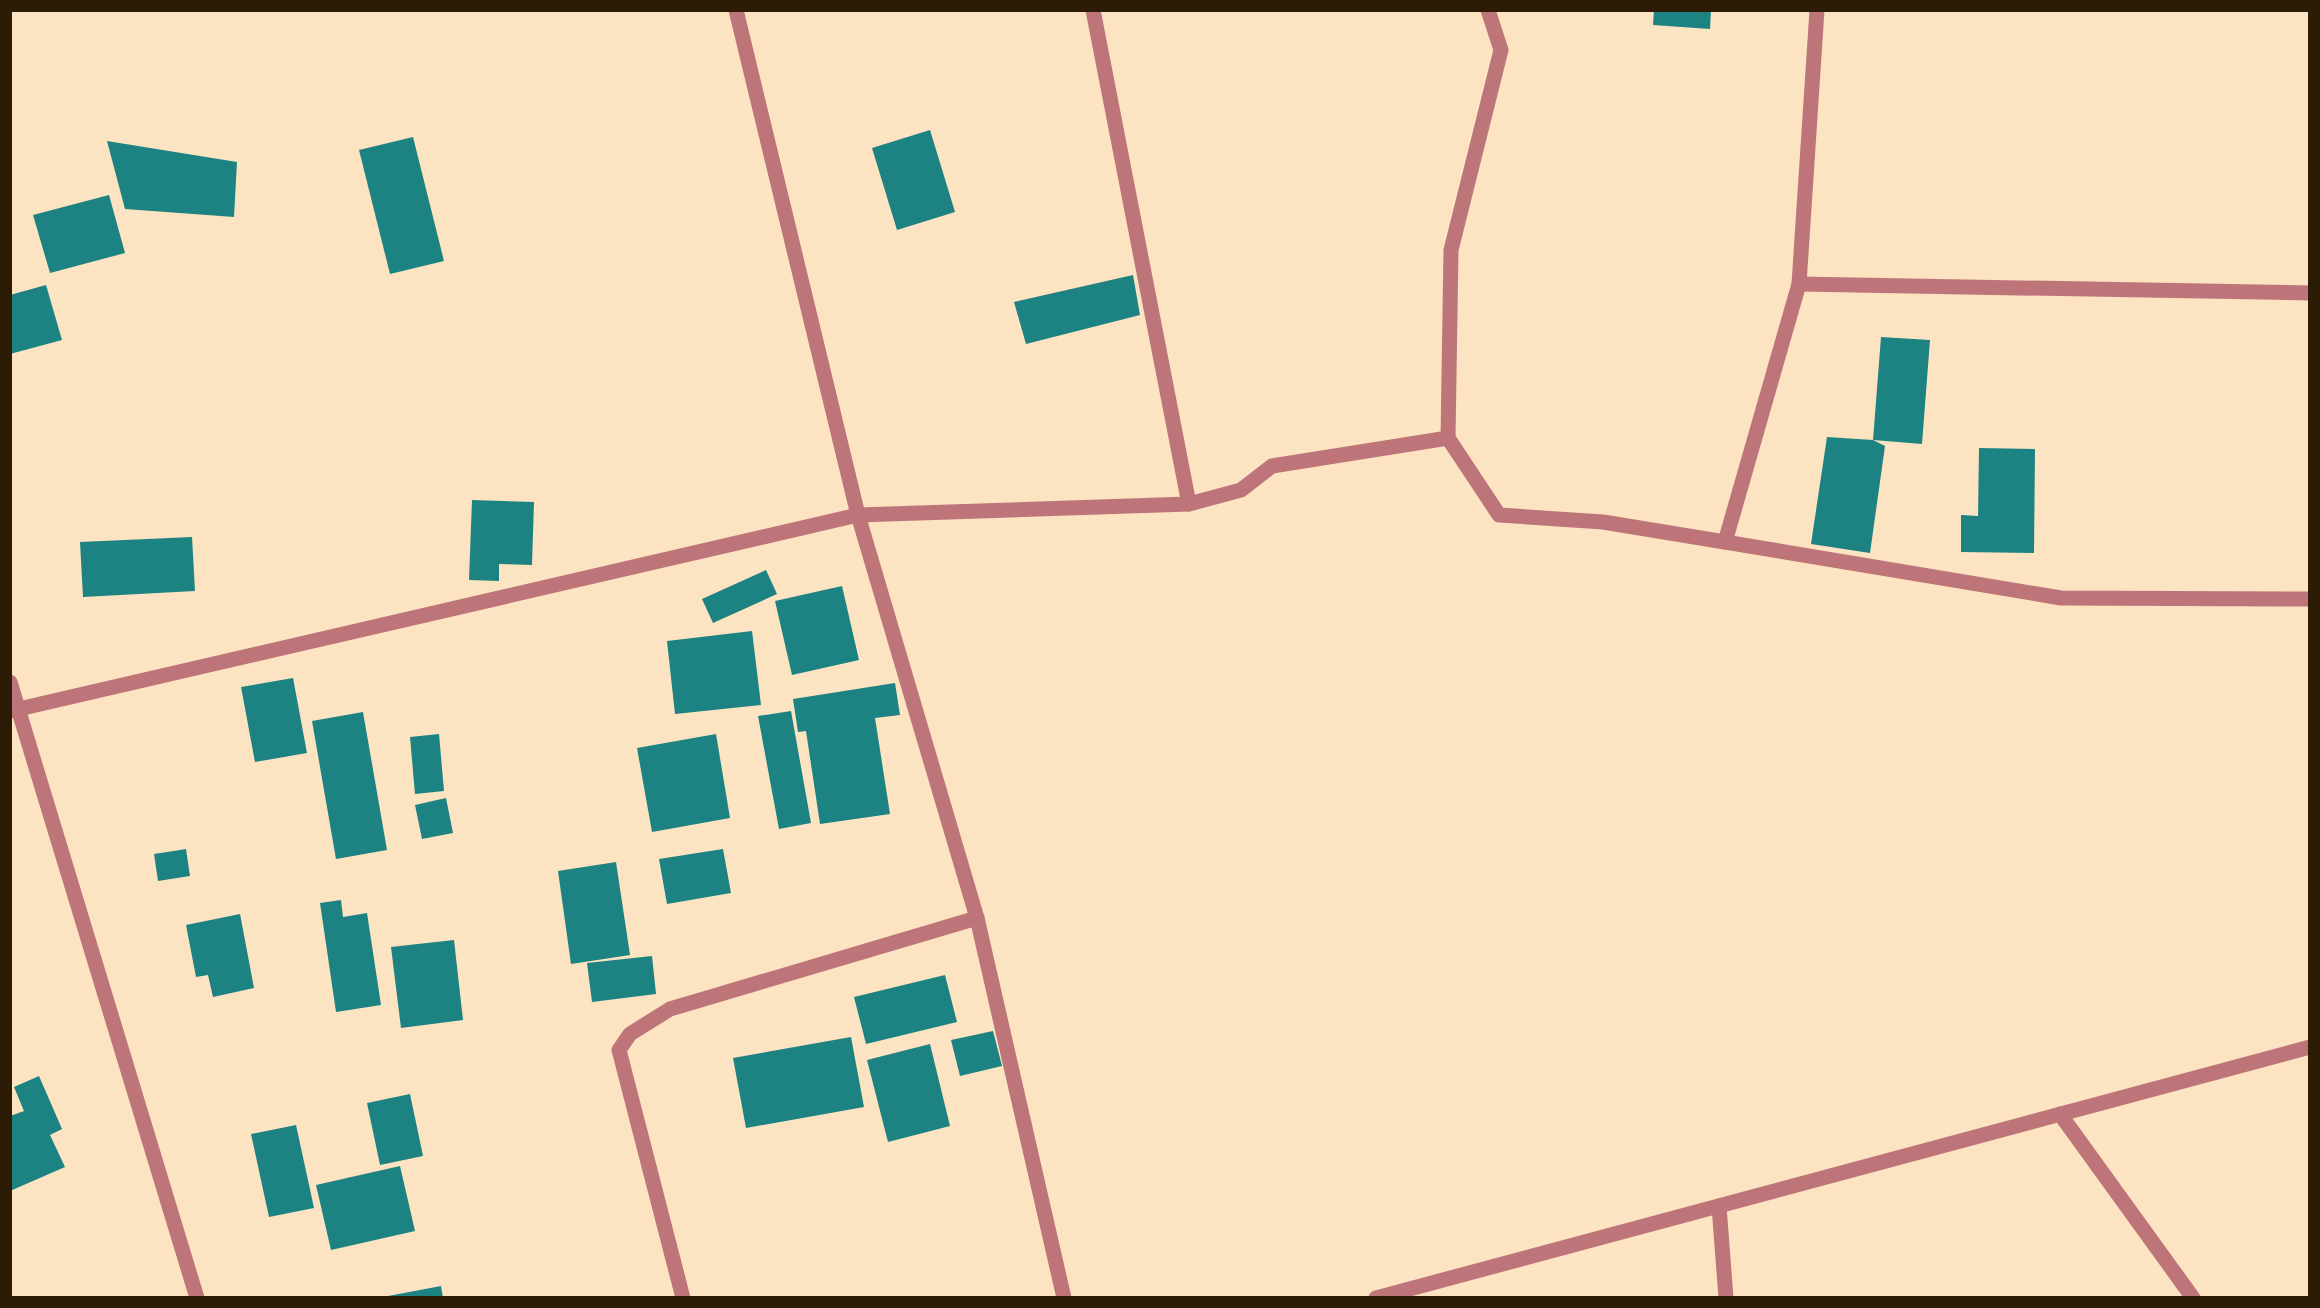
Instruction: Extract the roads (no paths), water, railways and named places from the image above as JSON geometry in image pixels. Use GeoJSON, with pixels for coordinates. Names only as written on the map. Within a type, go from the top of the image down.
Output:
{"type":"FeatureCollection","features":[{"type":"Feature","properties":{"kind":"street"},"geometry":{"type":"LineString","coordinates":[[736,10],[858,515],[977,918],[1064,1298]]}},
{"type":"Feature","properties":{"kind":"street"},"geometry":{"type":"LineString","coordinates":[[1093,10],[1189,504]]}},
{"type":"Feature","properties":{"kind":"street"},"geometry":{"type":"LineString","coordinates":[[1488,10],[1501,50],[1451,250],[1448,438],[1499,515],[1603,522],[2061,598],[2310,599]]}},
{"type":"Feature","properties":{"kind":"street"},"geometry":{"type":"LineString","coordinates":[[1725,542],[1799,284],[1817,10]]}},
{"type":"Feature","properties":{"kind":"street"},"geometry":{"type":"LineString","coordinates":[[1799,284],[2310,293]]}},
{"type":"Feature","properties":{"kind":"street"},"geometry":{"type":"LineString","coordinates":[[15,710],[858,515],[1189,504],[1241,490],[1272,466],[1448,438]]}},
{"type":"Feature","properties":{"kind":"street"},"geometry":{"type":"LineString","coordinates":[[10,682],[15,710],[197,1298]]}},
{"type":"Feature","properties":{"kind":"street"},"geometry":{"type":"LineString","coordinates":[[683,1298],[619,1050],[630,1034],[670,1009],[977,918]]}},
{"type":"Feature","properties":{"kind":"street"},"geometry":{"type":"LineString","coordinates":[[1376,1298],[2310,1047]]}},
{"type":"Feature","properties":{"kind":"street"},"geometry":{"type":"LineString","coordinates":[[2060,1114],[2193,1298]]}},
{"type":"Feature","properties":{"kind":"street"},"geometry":{"type":"LineString","coordinates":[[1719,1206],[1726,1298]]}}]}
